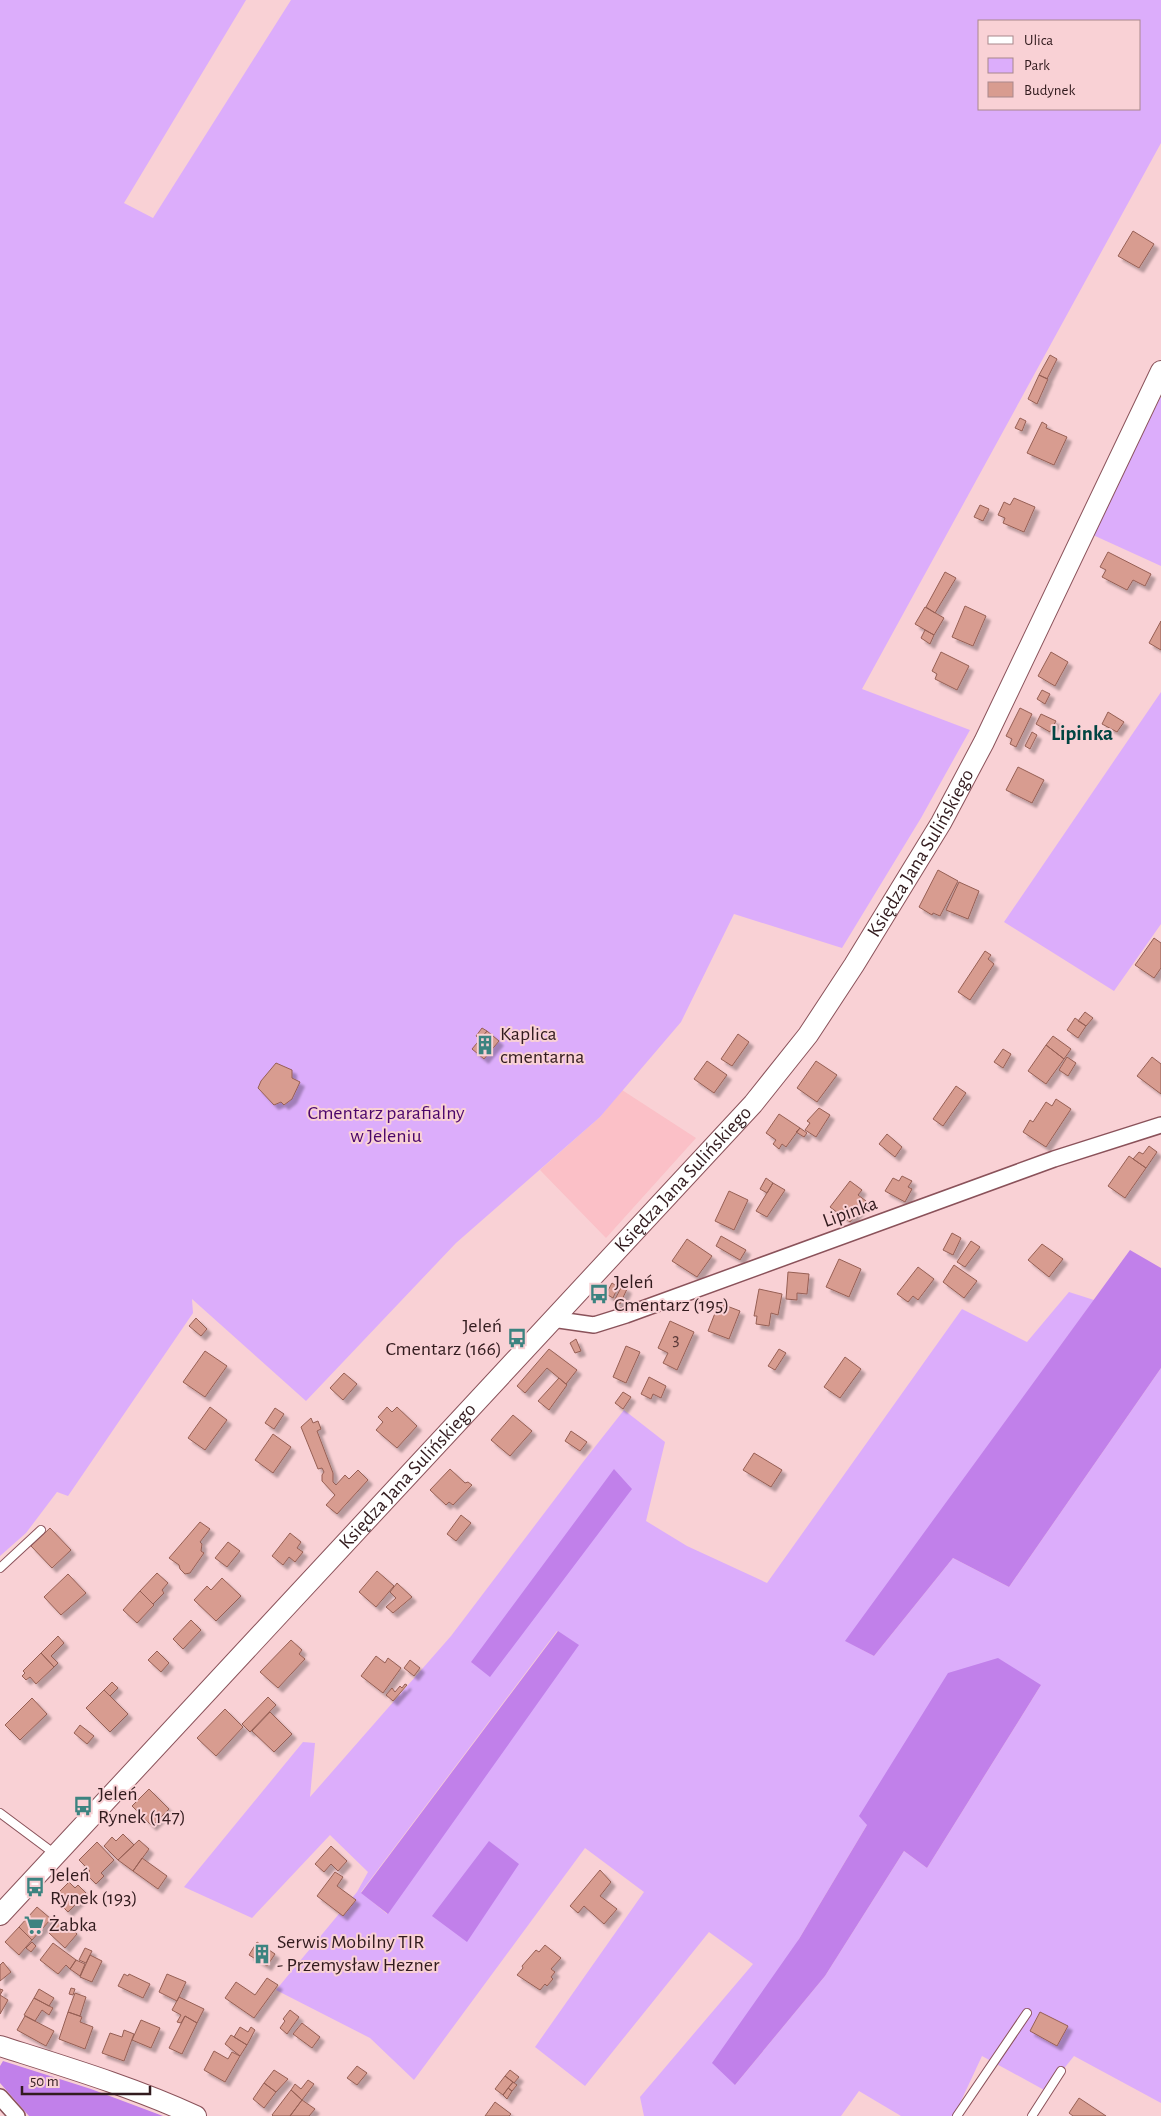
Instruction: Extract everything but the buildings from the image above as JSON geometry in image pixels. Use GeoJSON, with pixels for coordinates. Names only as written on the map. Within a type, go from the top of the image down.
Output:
{"type":"FeatureCollection","features":[{"type":"Feature","properties":{"kind":"street","name":"Księdza Jana Sulińskiego"},"geometry":{"type":"LineString","coordinates":[[0,1915],[753,1104],[808,1035],[854,966],[942,823],[980,750],[1161,371]]}},
{"type":"Feature","properties":{"kind":"street","name":"Lipinka"},"geometry":{"type":"LineString","coordinates":[[552,1319],[594,1325],[626,1315],[1054,1159],[1161,1125]]}},
{"type":"Feature","properties":{"kind":"street"},"geometry":{"type":"LineString","coordinates":[[0,2046],[165,2110],[196,2116]]}},
{"type":"Feature","properties":{"kind":"street"},"geometry":{"type":"LineString","coordinates":[[0,2097],[17,2116]]}},
{"type":"Feature","properties":{"kind":"lane"},"geometry":{"type":"LineString","coordinates":[[0,1568],[40,1530]]}},
{"type":"Feature","properties":{"kind":"lane"},"geometry":{"type":"LineString","coordinates":[[0,1813],[56,1855]]}},
{"type":"Feature","properties":{"kind":"lane"},"geometry":{"type":"LineString","coordinates":[[957,2116],[1027,2013]]}},
{"type":"Feature","properties":{"kind":"lane"},"geometry":{"type":"LineString","coordinates":[[1032,2116],[1061,2071]]}},
{"type":"Feature","properties":{"kind":"shaded area"},"geometry":{"type":"Polygon","coordinates":[[[622,1090],[696,1138],[606,1238],[540,1170],[600,1117],[622,1090]]]}},
{"type":"Feature","properties":{"kind":"shaded area"},"geometry":{"type":"Polygon","coordinates":[[[1130,1250],[1161,1268],[1161,1368],[1009,1587],[953,1558],[874,1656],[845,1641],[1130,1250]]]}},
{"type":"Feature","properties":{"kind":"shaded area"},"geometry":{"type":"Polygon","coordinates":[[[614,1469],[632,1489],[490,1677],[471,1662],[614,1469]]]}},
{"type":"Feature","properties":{"kind":"shaded area"},"geometry":{"type":"Polygon","coordinates":[[[558,1631],[579,1645],[388,1914],[361,1893],[558,1631]]]}},
{"type":"Feature","properties":{"kind":"shaded area"},"geometry":{"type":"Polygon","coordinates":[[[998,1658],[1041,1685],[927,1868],[904,1851],[825,1976],[735,2085],[712,2063],[799,1939],[867,1825],[859,1816],[948,1673],[998,1658]]]}},
{"type":"Feature","properties":{"kind":"shaded area"},"geometry":{"type":"Polygon","coordinates":[[[489,1841],[519,1864],[467,1942],[432,1916],[489,1841]]]}},
{"type":"Feature","properties":{"kind":"shaded area"},"geometry":{"type":"Polygon","coordinates":[[[3,2061],[91,2089],[163,2116],[29,2116],[0,2083],[0,2066],[3,2061]]]}},
{"type":"Feature","properties":{"kind":"green space","name":"Cmentarz parafialny w Jeleniu"},"geometry":{"type":"Polygon","coordinates":[[[0,0],[246,0],[124,203],[153,218],[291,0],[1161,0],[1161,143],[862,689],[970,730],[921,818],[842,948],[734,914],[681,1022],[600,1117],[456,1243],[306,1401],[192,1299],[193,1313],[68,1496],[57,1492],[26,1533],[0,1556],[0,0]]]}},
{"type":"Feature","properties":{"kind":"green space"},"geometry":{"type":"Polygon","coordinates":[[[1161,396],[1161,566],[1093,535],[1161,396]]]}},
{"type":"Feature","properties":{"kind":"green space"},"geometry":{"type":"Polygon","coordinates":[[[1161,692],[1161,924],[1114,991],[1004,922],[1161,692]]]}},
{"type":"Feature","properties":{"kind":"green space"},"geometry":{"type":"Polygon","coordinates":[[[1069,1292],[1094,1300],[846,1641],[874,1656],[953,1558],[1009,1587],[1161,1368],[1161,2103],[1074,2056],[1046,2091],[982,2056],[954,2116],[901,2116],[859,2091],[841,2116],[644,2116],[640,2097],[753,1964],[709,1932],[585,2086],[535,2047],[644,1892],[585,1848],[414,2080],[370,2038],[276,1990],[357,1892],[368,1872],[330,1835],[252,1918],[184,1887],[303,1742],[315,1743],[310,1797],[451,1636],[624,1410],[665,1442],[646,1521],[687,1546],[767,1583],[962,1309],[1027,1342],[1069,1292]],[[557,1631],[361,1892],[387,1914],[578,1645],[557,1631]],[[1041,1685],[867,1825],[799,1939],[735,2085],[825,1976],[904,1851],[927,1868],[1041,1685]]]}},
{"type":"Feature","properties":{"kind":"place","name":"Kaplica cmentarna"},"geometry":{"type":"Point","coordinates":[485,1045]}},
{"type":"Feature","properties":{"kind":"place","name":"Jeleń Cmentarz (195)"},"geometry":{"type":"Point","coordinates":[599,1294]}},
{"type":"Feature","properties":{"kind":"place","name":"Jeleń Cmentarz (166)"},"geometry":{"type":"Point","coordinates":[517,1338]}},
{"type":"Feature","properties":{"kind":"place","name":"Jeleń Rynek (147)"},"geometry":{"type":"Point","coordinates":[83,1806]}},
{"type":"Feature","properties":{"kind":"place","name":"Jeleń Rynek (193)"},"geometry":{"type":"Point","coordinates":[35,1887]}},
{"type":"Feature","properties":{"kind":"place","name":"Żabka"},"geometry":{"type":"Point","coordinates":[34,1925]}},
{"type":"Feature","properties":{"kind":"place","name":"Serwis Mobilny TIR - Przemysław Hezner"},"geometry":{"type":"Point","coordinates":[262,1954]}},
{"type":"Feature","properties":{"kind":"district","name":"Lipinka"},"geometry":{"type":"Point","coordinates":[1082,733]}}]}
